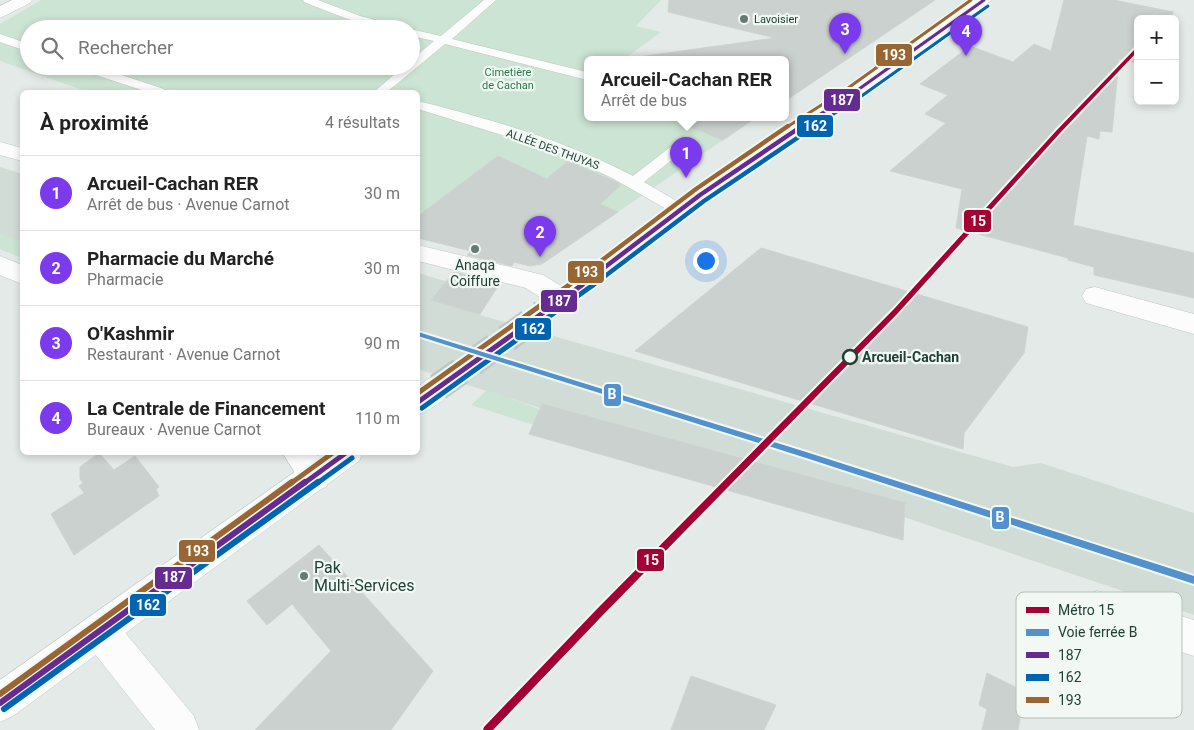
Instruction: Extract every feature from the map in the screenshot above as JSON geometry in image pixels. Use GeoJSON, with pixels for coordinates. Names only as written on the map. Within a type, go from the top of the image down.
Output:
{"type":"FeatureCollection","features":[{"type":"Feature","properties":{"kind":"street"},"geometry":{"type":"LineString","coordinates":[[0,13],[24,0]]}},
{"type":"Feature","properties":{"kind":"street"},"geometry":{"type":"LineString","coordinates":[[420,252],[534,281],[552,306],[760,153],[852,94],[984,0]]}},
{"type":"Feature","properties":{"kind":"street"},"geometry":{"type":"LineString","coordinates":[[0,148],[20,154]]}},
{"type":"Feature","properties":{"kind":"street"},"geometry":{"type":"LineString","coordinates":[[0,265],[20,273]]}},
{"type":"Feature","properties":{"kind":"street"},"geometry":{"type":"LineString","coordinates":[[1095,296],[1194,324]]}},
{"type":"Feature","properties":{"kind":"street"},"geometry":{"type":"LineString","coordinates":[[0,702],[100,631],[306,465],[338,455]]}},
{"type":"Feature","properties":{"kind":"street"},"geometry":{"type":"LineString","coordinates":[[100,631],[180,730]]}},
{"type":"Feature","properties":{"kind":"street"},"geometry":{"type":"LineString","coordinates":[[1182,634],[1194,638]]}},
{"type":"Feature","properties":{"kind":"lane"},"geometry":{"type":"LineString","coordinates":[[308,0],[364,20]]}},
{"type":"Feature","properties":{"kind":"lane"},"geometry":{"type":"LineString","coordinates":[[420,59],[491,0]]}},
{"type":"Feature","properties":{"kind":"lane"},"geometry":{"type":"LineString","coordinates":[[420,34],[584,75]]}},
{"type":"Feature","properties":{"kind":"lane"},"geometry":{"type":"LineString","coordinates":[[0,38],[20,45]]}},
{"type":"Feature","properties":{"kind":"lane"},"geometry":{"type":"LineString","coordinates":[[108,75],[153,90]]}},
{"type":"Feature","properties":{"kind":"lane"},"geometry":{"type":"LineString","coordinates":[[382,90],[401,75]]}},
{"type":"Feature","properties":{"kind":"lane","name":"ALLÉE DES THUYAS"},"geometry":{"type":"LineString","coordinates":[[420,106],[522,136],[578,156],[635,182],[680,210]]}},
{"type":"Feature","properties":{"kind":"lane"},"geometry":{"type":"LineString","coordinates":[[635,182],[683,144]]}},
{"type":"Feature","properties":{"kind":"shaded area"},"geometry":{"type":"Polygon","coordinates":[[[0,167],[20,173],[20,256],[0,249],[0,167]]]}},
{"type":"Feature","properties":{"kind":"shaded area"},"geometry":{"type":"Polygon","coordinates":[[[420,274],[492,295],[480,315],[1013,467],[1041,463],[1194,513],[1194,615],[1182,611],[1182,592],[1126,592],[797,481],[612,431],[420,370],[420,274]]]}},
{"type":"Feature","properties":{"kind":"green space","name":"Cimetière de Cachan"},"geometry":{"type":"Polygon","coordinates":[[[41,0],[661,0],[636,26],[661,32],[628,56],[584,56],[584,121],[675,121],[723,140],[618,212],[498,156],[423,212],[420,211],[420,90],[82,90],[40,75],[420,75],[420,20],[20,20],[20,68],[0,61],[0,24],[41,0]]]}},
{"type":"Feature","properties":{"kind":"green space"},"geometry":{"type":"Polygon","coordinates":[[[0,234],[20,240],[20,257],[0,249],[0,234]]]}},
{"type":"Feature","properties":{"kind":"green space"},"geometry":{"type":"Polygon","coordinates":[[[487,390],[542,410],[534,425],[471,405],[487,390]]]}},
{"type":"Feature","properties":{"kind":"building"},"geometry":{"type":"Polygon","coordinates":[[[669,0],[935,0],[789,98],[789,56],[645,56],[775,38],[668,12],[669,0]]]}},
{"type":"Feature","properties":{"kind":"building"},"geometry":{"type":"Polygon","coordinates":[[[1064,0],[1113,0],[1173,12],[1173,15],[1134,15],[1134,62],[1119,59],[1112,132],[1100,131],[1099,139],[1087,136],[1073,225],[1194,253],[1194,298],[1094,275],[1094,267],[1068,260],[1068,258],[956,228],[962,189],[890,171],[946,123],[925,114],[948,95],[920,84],[970,46],[1013,62],[1034,44],[1051,51],[1064,0]]]}},
{"type":"Feature","properties":{"kind":"building"},"geometry":{"type":"Polygon","coordinates":[[[676,121],[751,121],[723,140],[676,121]]]}},
{"type":"Feature","properties":{"kind":"building"},"geometry":{"type":"Polygon","coordinates":[[[498,156],[547,179],[568,161],[621,185],[600,204],[618,212],[542,264],[530,266],[514,262],[512,266],[467,255],[471,251],[420,238],[420,214],[498,156]]]}},
{"type":"Feature","properties":{"kind":"building","name":"Arcueil-Cachan"},"geometry":{"type":"Polygon","coordinates":[[[761,248],[1028,327],[1024,353],[964,433],[963,449],[635,351],[761,248]]]}},
{"type":"Feature","properties":{"kind":"building"},"geometry":{"type":"Polygon","coordinates":[[[454,272],[500,283],[480,314],[431,300],[454,272]]]}},
{"type":"Feature","properties":{"kind":"building"},"geometry":{"type":"Polygon","coordinates":[[[542,404],[905,503],[903,540],[529,434],[542,404]]]}},
{"type":"Feature","properties":{"kind":"building"},"geometry":{"type":"Polygon","coordinates":[[[96,455],[101,455],[114,470],[135,456],[159,487],[156,489],[159,496],[74,555],[51,514],[84,493],[79,486],[83,483],[80,479],[80,467],[96,455]]]}},
{"type":"Feature","properties":{"kind":"building"},"geometry":{"type":"Polygon","coordinates":[[[319,545],[433,671],[391,730],[255,730],[331,651],[292,604],[267,625],[247,601],[319,545]]]}},
{"type":"Feature","properties":{"kind":"building"},"geometry":{"type":"Polygon","coordinates":[[[987,673],[1016,688],[1016,718],[1020,718],[1018,730],[982,730],[987,709],[979,705],[987,673]]]}},
{"type":"Feature","properties":{"kind":"building"},"geometry":{"type":"Polygon","coordinates":[[[691,676],[776,705],[764,730],[671,730],[691,676]]]}},
{"type":"Feature","properties":{"kind":"tunnel"},"geometry":{"type":"LineString","coordinates":[[438,387],[543,313]]}},
{"type":"Feature","properties":{"kind":"metro line","name":"15"},"geometry":{"type":"LineString","coordinates":[[487,730],[599,613],[896,311],[1058,132],[1134,52]]}},
{"type":"Feature","properties":{"kind":"rail line","name":"B"},"geometry":{"type":"LineString","coordinates":[[420,335],[803,454],[1194,580]]}},
{"type":"Feature","properties":{"kind":"transit line","name":"193"},"geometry":{"type":"LineString","coordinates":[[420,392],[573,282],[696,189],[756,147],[848,88],[971,0]]}},
{"type":"Feature","properties":{"kind":"transit line","name":"187"},"geometry":{"type":"LineString","coordinates":[[420,401],[577,288],[700,195],[760,153],[852,94],[984,0]]}},
{"type":"Feature","properties":{"kind":"transit line","name":"162"},"geometry":{"type":"LineString","coordinates":[[422,408],[581,294],[704,201],[764,159],[856,100],[988,6]]}},
{"type":"Feature","properties":{"kind":"transit line","name":"193"},"geometry":{"type":"LineString","coordinates":[[0,694],[330,455]]}},
{"type":"Feature","properties":{"kind":"transit line","name":"187"},"geometry":{"type":"LineString","coordinates":[[0,703],[343,455]]}},
{"type":"Feature","properties":{"kind":"transit line","name":"162"},"geometry":{"type":"LineString","coordinates":[[4,709],[352,458]]}},
{"type":"Feature","properties":{"kind":"place","name":"Lavoisier"},"geometry":{"type":"Point","coordinates":[744,19]}},
{"type":"Feature","properties":{"kind":"place","name":"O'Kashmir"},"geometry":{"type":"Point","coordinates":[845,54]}},
{"type":"Feature","properties":{"kind":"place","name":"La Centrale de Financement"},"geometry":{"type":"Point","coordinates":[966,56]}},
{"type":"Feature","properties":{"kind":"place","name":"Arcueil-Cachan RER"},"geometry":{"type":"Point","coordinates":[686,178]}},
{"type":"Feature","properties":{"kind":"place","name":"Anaqa Coiffure"},"geometry":{"type":"Point","coordinates":[475,249]}},
{"type":"Feature","properties":{"kind":"place","name":"Pharmacie du Marché"},"geometry":{"type":"Point","coordinates":[540,257]}},
{"type":"Feature","properties":{"kind":"place","name":"Arcueil-Cachan"},"geometry":{"type":"Point","coordinates":[850,357]}},
{"type":"Feature","properties":{"kind":"place","name":"Pak Multi-Services"},"geometry":{"type":"Point","coordinates":[304,576]}}]}
